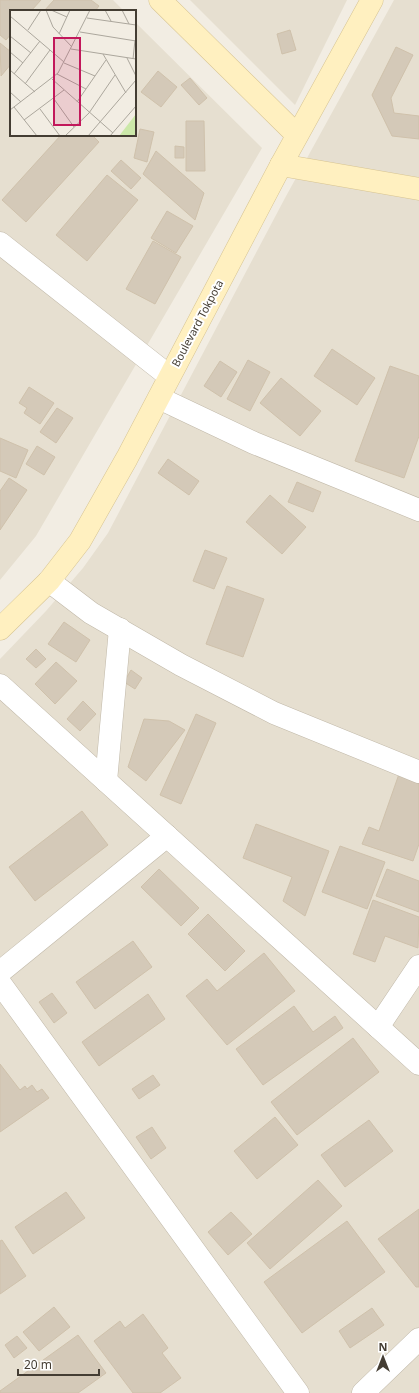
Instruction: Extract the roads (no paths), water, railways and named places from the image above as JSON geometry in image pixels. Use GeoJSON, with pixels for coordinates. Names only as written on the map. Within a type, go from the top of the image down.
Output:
{"type":"FeatureCollection","features":[{"type":"Feature","properties":{"kind":"street"},"geometry":{"type":"LineString","coordinates":[[160,0],[297,135]]}},
{"type":"Feature","properties":{"kind":"street","name":"Boulevard Tokpota"},"geometry":{"type":"LineString","coordinates":[[0,629],[49,581],[80,541],[159,398],[169,376],[297,135],[372,0]]}},
{"type":"Feature","properties":{"kind":"street"},"geometry":{"type":"LineString","coordinates":[[281,165],[419,189]]}},
{"type":"Feature","properties":{"kind":"street"},"geometry":{"type":"LineString","coordinates":[[0,243],[169,376]]}},
{"type":"Feature","properties":{"kind":"street"},"geometry":{"type":"LineString","coordinates":[[159,398],[262,446],[419,510]]}},
{"type":"Feature","properties":{"kind":"street"},"geometry":{"type":"LineString","coordinates":[[49,581],[91,613],[181,665],[274,713],[419,772]]}},
{"type":"Feature","properties":{"kind":"street"},"geometry":{"type":"LineString","coordinates":[[106,781],[120,629]]}},
{"type":"Feature","properties":{"kind":"street"},"geometry":{"type":"LineString","coordinates":[[0,685],[419,1064]]}},
{"type":"Feature","properties":{"kind":"street"},"geometry":{"type":"LineString","coordinates":[[0,972],[167,836]]}},
{"type":"Feature","properties":{"kind":"street"},"geometry":{"type":"LineString","coordinates":[[378,1027],[419,966]]}},
{"type":"Feature","properties":{"kind":"street"},"geometry":{"type":"LineString","coordinates":[[0,983],[298,1393]]}},
{"type":"Feature","properties":{"kind":"street"},"geometry":{"type":"LineString","coordinates":[[363,1393],[419,1339]]}}]}
